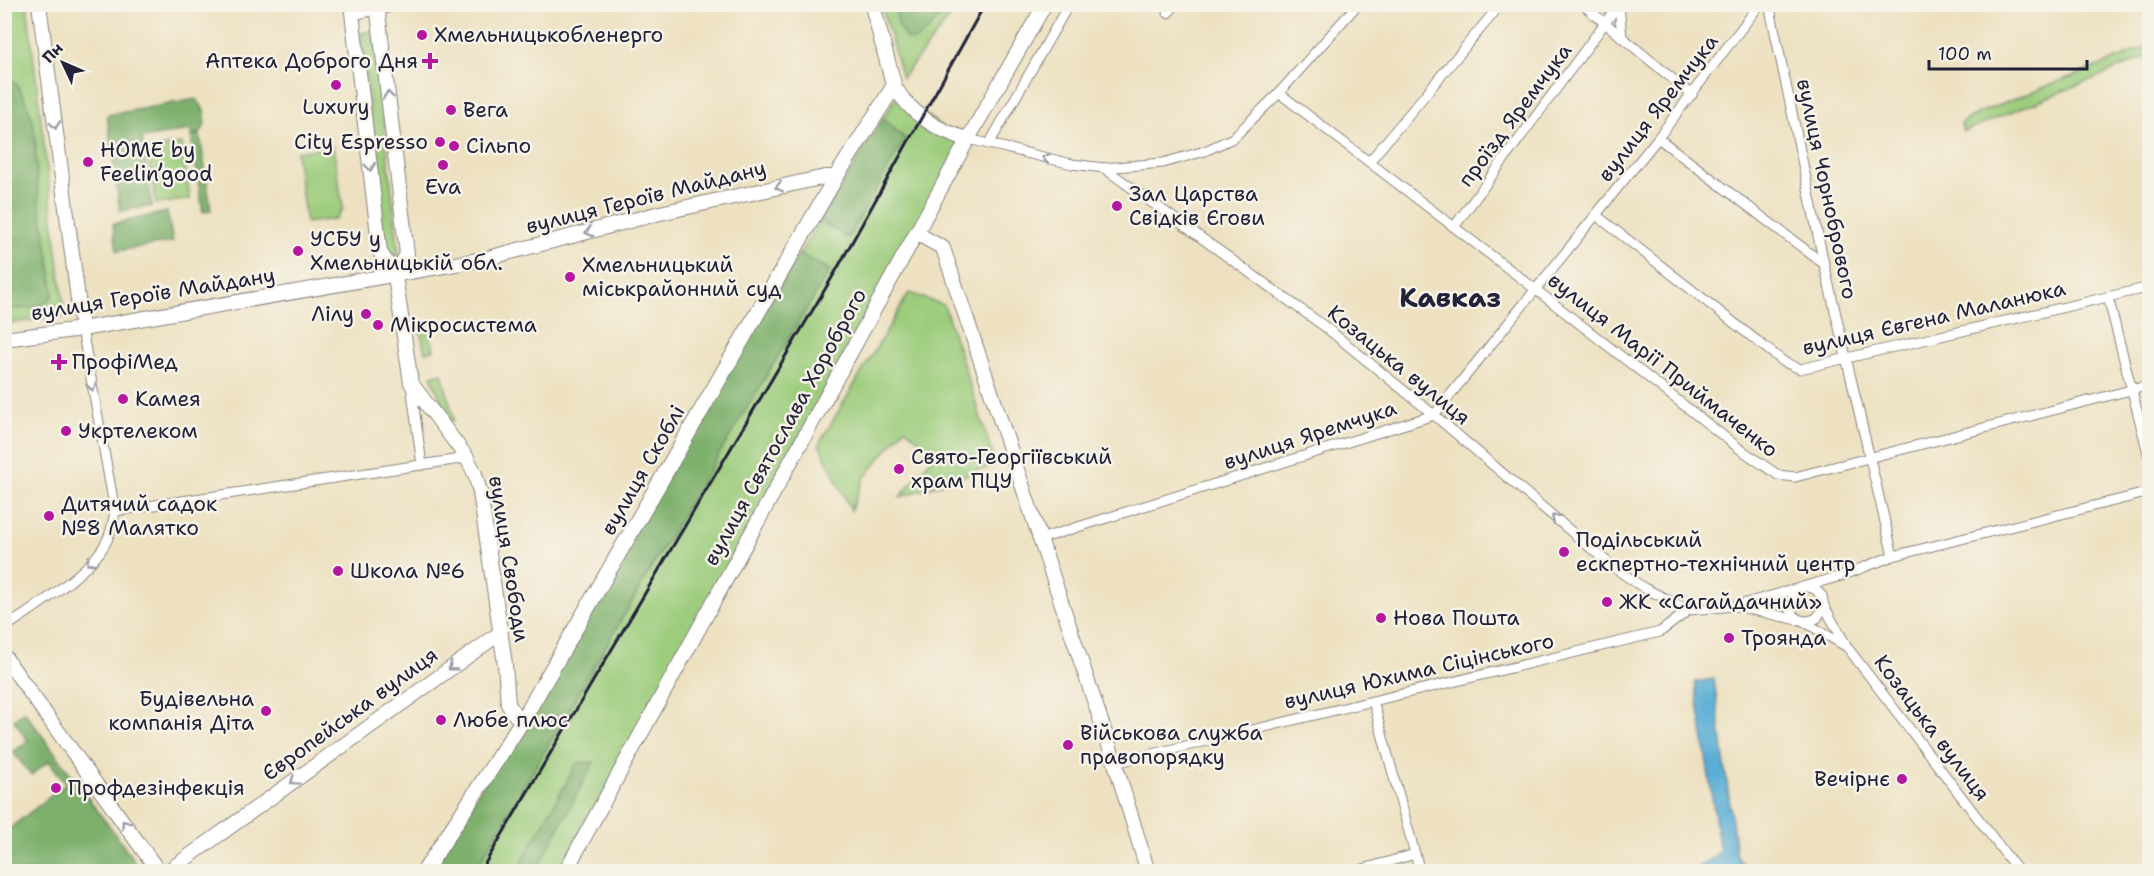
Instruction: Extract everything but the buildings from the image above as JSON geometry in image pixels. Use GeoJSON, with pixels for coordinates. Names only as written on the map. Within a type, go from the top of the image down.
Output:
{"type":"FeatureCollection","features":[{"type":"Feature","properties":{"kind":"main road"},"geometry":{"type":"LineString","coordinates":[[872,4],[894,86]]}},
{"type":"Feature","properties":{"kind":"main road","name":"вулиця Скоблі"},"geometry":{"type":"LineString","coordinates":[[424,872],[522,721],[836,177],[894,86]]}},
{"type":"Feature","properties":{"kind":"street"},"geometry":{"type":"LineString","coordinates":[[4,628],[57,591],[95,559],[111,533],[115,511],[82,329],[39,4]]}},
{"type":"Feature","properties":{"kind":"street"},"geometry":{"type":"LineString","coordinates":[[352,10],[406,4]]}},
{"type":"Feature","properties":{"kind":"street","name":"вулиця Святослава Хороброго"},"geometry":{"type":"LineString","coordinates":[[565,872],[916,233],[1045,4]]}},
{"type":"Feature","properties":{"kind":"street"},"geometry":{"type":"LineString","coordinates":[[989,144],[1069,4]]}},
{"type":"Feature","properties":{"kind":"street"},"geometry":{"type":"LineString","coordinates":[[1167,13],[1176,4]]}},
{"type":"Feature","properties":{"kind":"street"},"geometry":{"type":"LineString","coordinates":[[1104,168],[1162,163],[1204,151],[1233,138],[1279,93],[1358,4]]}},
{"type":"Feature","properties":{"kind":"street"},"geometry":{"type":"LineString","coordinates":[[1369,162],[1501,4]]}},
{"type":"Feature","properties":{"kind":"street"},"geometry":{"type":"LineString","coordinates":[[1582,4],[1692,95]]}},
{"type":"Feature","properties":{"kind":"street","name":"вулиця Яремчука"},"geometry":{"type":"LineString","coordinates":[[1040,539],[1434,415],[1658,138],[1761,4]]}},
{"type":"Feature","properties":{"kind":"street","name":"вулиця Чорнобрового"},"geometry":{"type":"LineString","coordinates":[[1769,4],[1824,264],[1893,556]]}},
{"type":"Feature","properties":{"kind":"street"},"geometry":{"type":"LineString","coordinates":[[1619,5],[1622,38]]}},
{"type":"Feature","properties":{"kind":"street","name":"проїзд Яремчука"},"geometry":{"type":"LineString","coordinates":[[1454,227],[1619,5]]}},
{"type":"Feature","properties":{"kind":"street"},"geometry":{"type":"LineString","coordinates":[[377,8],[407,254],[395,276]]}},
{"type":"Feature","properties":{"kind":"street","name":"вулиця Свободи"},"geometry":{"type":"LineString","coordinates":[[352,10],[380,252],[395,276],[411,382],[467,458],[475,474],[480,492],[508,704],[522,721]]}},
{"type":"Feature","properties":{"kind":"street"},"geometry":{"type":"LineString","coordinates":[[894,86],[918,115],[932,124],[968,139]]}},
{"type":"Feature","properties":{"kind":"street","name":"вулиця Марії Приймаченко"},"geometry":{"type":"LineString","coordinates":[[1279,93],[1740,449],[1778,475],[1795,477],[2150,385]]}},
{"type":"Feature","properties":{"kind":"street"},"geometry":{"type":"LineString","coordinates":[[1658,138],[1824,264]]}},
{"type":"Feature","properties":{"kind":"street","name":"Козацька вулиця"},"geometry":{"type":"LineString","coordinates":[[968,139],[1072,164],[1104,168],[1324,326],[1434,415],[1613,567],[1644,588],[1689,610],[1735,606],[1801,620],[1847,647],[2019,872]]}},
{"type":"Feature","properties":{"kind":"street","name":"вулиця Героїв Майдану"},"geometry":{"type":"LineString","coordinates":[[4,339],[82,329],[484,259],[660,213],[825,177],[836,177]]}},
{"type":"Feature","properties":{"kind":"street","name":"вулиця Євгена Маланюка"},"geometry":{"type":"LineString","coordinates":[[1596,215],[1784,362],[1800,369],[2150,287]]}},
{"type":"Feature","properties":{"kind":"street"},"geometry":{"type":"LineString","coordinates":[[916,233],[943,248],[1115,762],[1148,872]]}},
{"type":"Feature","properties":{"kind":"street"},"geometry":{"type":"LineString","coordinates":[[2108,297],[2150,461]]}},
{"type":"Feature","properties":{"kind":"street"},"geometry":{"type":"LineString","coordinates":[[411,382],[422,465]]}},
{"type":"Feature","properties":{"kind":"street"},"geometry":{"type":"LineString","coordinates":[[115,511],[467,458]]}},
{"type":"Feature","properties":{"kind":"street"},"geometry":{"type":"LineString","coordinates":[[1735,606],[1840,576],[1893,556],[2150,492]]}},
{"type":"Feature","properties":{"kind":"street"},"geometry":{"type":"LineString","coordinates":[[1801,588],[1789,603],[1791,613],[1801,620],[1817,618],[1827,591],[1840,576]]}},
{"type":"Feature","properties":{"kind":"street"},"geometry":{"type":"LineString","coordinates":[[1801,588],[1815,589],[1822,596],[1847,647]]}},
{"type":"Feature","properties":{"kind":"street","name":"вулиця Юхима Сіцінського"},"geometry":{"type":"LineString","coordinates":[[1115,762],[1660,632],[1689,610]]}},
{"type":"Feature","properties":{"kind":"street","name":"Європейська вулиця"},"geometry":{"type":"LineString","coordinates":[[167,872],[500,633]]}},
{"type":"Feature","properties":{"kind":"street"},"geometry":{"type":"LineString","coordinates":[[4,656],[159,872]]}},
{"type":"Feature","properties":{"kind":"street"},"geometry":{"type":"LineString","coordinates":[[1373,701],[1420,872]]}},
{"type":"Feature","properties":{"kind":"street"},"geometry":{"type":"LineString","coordinates":[[1353,872],[1415,854]]}},
{"type":"Feature","properties":{"kind":"green space"},"geometry":{"type":"Polygon","coordinates":[[[881,4],[960,5],[902,78],[881,4]]]}},
{"type":"Feature","properties":{"kind":"green space"},"geometry":{"type":"Polygon","coordinates":[[[894,4],[948,5],[928,31],[915,40],[906,39],[899,27],[894,4]]]}},
{"type":"Feature","properties":{"kind":"green space"},"geometry":{"type":"Polygon","coordinates":[[[4,5],[27,5],[65,316],[5,324],[4,5]]]}},
{"type":"Feature","properties":{"kind":"green space"},"geometry":{"type":"Polygon","coordinates":[[[374,31],[399,255],[386,257],[361,33],[374,31]]]}},
{"type":"Feature","properties":{"kind":"green space"},"geometry":{"type":"Polygon","coordinates":[[[2149,46],[2149,56],[1963,132],[1961,123],[1974,115],[2149,46]]]}},
{"type":"Feature","properties":{"kind":"green space"},"geometry":{"type":"Polygon","coordinates":[[[5,74],[20,90],[33,120],[38,190],[52,283],[53,296],[44,304],[29,308],[12,309],[5,303],[5,74]]]}},
{"type":"Feature","properties":{"kind":"green space"},"geometry":{"type":"Polygon","coordinates":[[[898,94],[962,142],[560,871],[431,872],[799,254],[898,94]]]}},
{"type":"Feature","properties":{"kind":"green space"},"geometry":{"type":"Polygon","coordinates":[[[196,99],[205,116],[200,134],[191,134],[190,130],[142,138],[152,206],[120,211],[107,115],[196,99]]]}},
{"type":"Feature","properties":{"kind":"green space"},"geometry":{"type":"Polygon","coordinates":[[[883,118],[905,139],[848,238],[820,221],[883,118]]]}},
{"type":"Feature","properties":{"kind":"green space"},"geometry":{"type":"Polygon","coordinates":[[[200,135],[211,210],[203,212],[191,136],[200,135]]]}},
{"type":"Feature","properties":{"kind":"green space"},"geometry":{"type":"Polygon","coordinates":[[[182,144],[190,199],[156,204],[147,149],[182,144]]]}},
{"type":"Feature","properties":{"kind":"green space"},"geometry":{"type":"Polygon","coordinates":[[[333,146],[343,208],[336,219],[306,223],[296,152],[333,146]]]}},
{"type":"Feature","properties":{"kind":"green space"},"geometry":{"type":"Polygon","coordinates":[[[167,212],[173,242],[117,251],[113,224],[167,212]]]}},
{"type":"Feature","properties":{"kind":"green space"},"geometry":{"type":"Polygon","coordinates":[[[799,254],[830,270],[677,524],[475,871],[431,872],[799,254]]]}},
{"type":"Feature","properties":{"kind":"green space"},"geometry":{"type":"Polygon","coordinates":[[[909,293],[944,305],[996,465],[900,497],[935,454],[905,428],[864,478],[851,510],[819,444],[909,293]]]}},
{"type":"Feature","properties":{"kind":"green space"},"geometry":{"type":"Polygon","coordinates":[[[428,324],[434,350],[425,352],[419,325],[428,324]]]}},
{"type":"Feature","properties":{"kind":"green space"},"geometry":{"type":"Polygon","coordinates":[[[442,373],[454,420],[450,421],[431,376],[442,373]]]}},
{"type":"Feature","properties":{"kind":"green space"},"geometry":{"type":"Polygon","coordinates":[[[24,711],[142,871],[10,871],[5,864],[5,832],[66,784],[49,761],[31,775],[13,752],[28,741],[14,720],[24,711]]]}},
{"type":"Feature","properties":{"kind":"green space"},"geometry":{"type":"Polygon","coordinates":[[[594,762],[536,871],[517,871],[577,763],[594,762]]]}},
{"type":"Feature","properties":{"kind":"water"},"geometry":{"type":"Polygon","coordinates":[[[1714,679],[1736,854],[1747,871],[1696,871],[1695,869],[1720,851],[1695,682],[1714,679]]]}},
{"type":"Feature","properties":{"kind":"railway"},"geometry":{"type":"LineString","coordinates":[[480,872],[837,269],[985,4]]}},
{"type":"Feature","properties":{"kind":"place","name":"Хмельницькобленерго"},"geometry":{"type":"Point","coordinates":[422,35]}},
{"type":"Feature","properties":{"kind":"place","name":"Аптека Доброго Дня"},"geometry":{"type":"Point","coordinates":[430,61]}},
{"type":"Feature","properties":{"kind":"place","name":"Luxury"},"geometry":{"type":"Point","coordinates":[336,85]}},
{"type":"Feature","properties":{"kind":"place","name":"Вега"},"geometry":{"type":"Point","coordinates":[451,110]}},
{"type":"Feature","properties":{"kind":"place","name":"City Espresso"},"geometry":{"type":"Point","coordinates":[440,142]}},
{"type":"Feature","properties":{"kind":"place","name":"Сільпо"},"geometry":{"type":"Point","coordinates":[454,146]}},
{"type":"Feature","properties":{"kind":"place","name":"HOME by Feelin’good"},"geometry":{"type":"Point","coordinates":[88,162]}},
{"type":"Feature","properties":{"kind":"place","name":"Eva"},"geometry":{"type":"Point","coordinates":[443,165]}},
{"type":"Feature","properties":{"kind":"place","name":"Зал Царства Свідків Єгови"},"geometry":{"type":"Point","coordinates":[1117,206]}},
{"type":"Feature","properties":{"kind":"place","name":"УСБУ у Хмельницькій обл."},"geometry":{"type":"Point","coordinates":[298,251]}},
{"type":"Feature","properties":{"kind":"place","name":"Хмельницький міськрайонний суд"},"geometry":{"type":"Point","coordinates":[570,277]}},
{"type":"Feature","properties":{"kind":"place","name":"Лілу"},"geometry":{"type":"Point","coordinates":[366,314]}},
{"type":"Feature","properties":{"kind":"place","name":"Мікросистема"},"geometry":{"type":"Point","coordinates":[378,325]}},
{"type":"Feature","properties":{"kind":"place","name":"ПрофіМед"},"geometry":{"type":"Point","coordinates":[59,362]}},
{"type":"Feature","properties":{"kind":"place","name":"Камея"},"geometry":{"type":"Point","coordinates":[123,399]}},
{"type":"Feature","properties":{"kind":"place","name":"Укртелеком"},"geometry":{"type":"Point","coordinates":[66,431]}},
{"type":"Feature","properties":{"kind":"place","name":"Свято-Георгіївський храм ПЦУ"},"geometry":{"type":"Point","coordinates":[899,469]}},
{"type":"Feature","properties":{"kind":"place","name":"Дитячий садок №8 Малятко"},"geometry":{"type":"Point","coordinates":[49,516]}},
{"type":"Feature","properties":{"kind":"place","name":"Подільський ескпертно-технічний центр"},"geometry":{"type":"Point","coordinates":[1564,552]}},
{"type":"Feature","properties":{"kind":"place","name":"Школа №6"},"geometry":{"type":"Point","coordinates":[338,571]}},
{"type":"Feature","properties":{"kind":"place","name":"ЖК «Сагайдачний»"},"geometry":{"type":"Point","coordinates":[1607,602]}},
{"type":"Feature","properties":{"kind":"place","name":"Нова Пошта"},"geometry":{"type":"Point","coordinates":[1381,618]}},
{"type":"Feature","properties":{"kind":"place","name":"Троянда"},"geometry":{"type":"Point","coordinates":[1729,638]}},
{"type":"Feature","properties":{"kind":"place","name":"Будівельна компанія Діта"},"geometry":{"type":"Point","coordinates":[266,711]}},
{"type":"Feature","properties":{"kind":"place","name":"Любе плюс"},"geometry":{"type":"Point","coordinates":[441,720]}},
{"type":"Feature","properties":{"kind":"place","name":"Військова служба правопорядку"},"geometry":{"type":"Point","coordinates":[1068,745]}},
{"type":"Feature","properties":{"kind":"place","name":"Вечірнє"},"geometry":{"type":"Point","coordinates":[1902,779]}},
{"type":"Feature","properties":{"kind":"place","name":"Профдезінфекція"},"geometry":{"type":"Point","coordinates":[56,788]}},
{"type":"Feature","properties":{"kind":"district","name":"Кавказ"},"geometry":{"type":"Point","coordinates":[1450,297]}}]}
